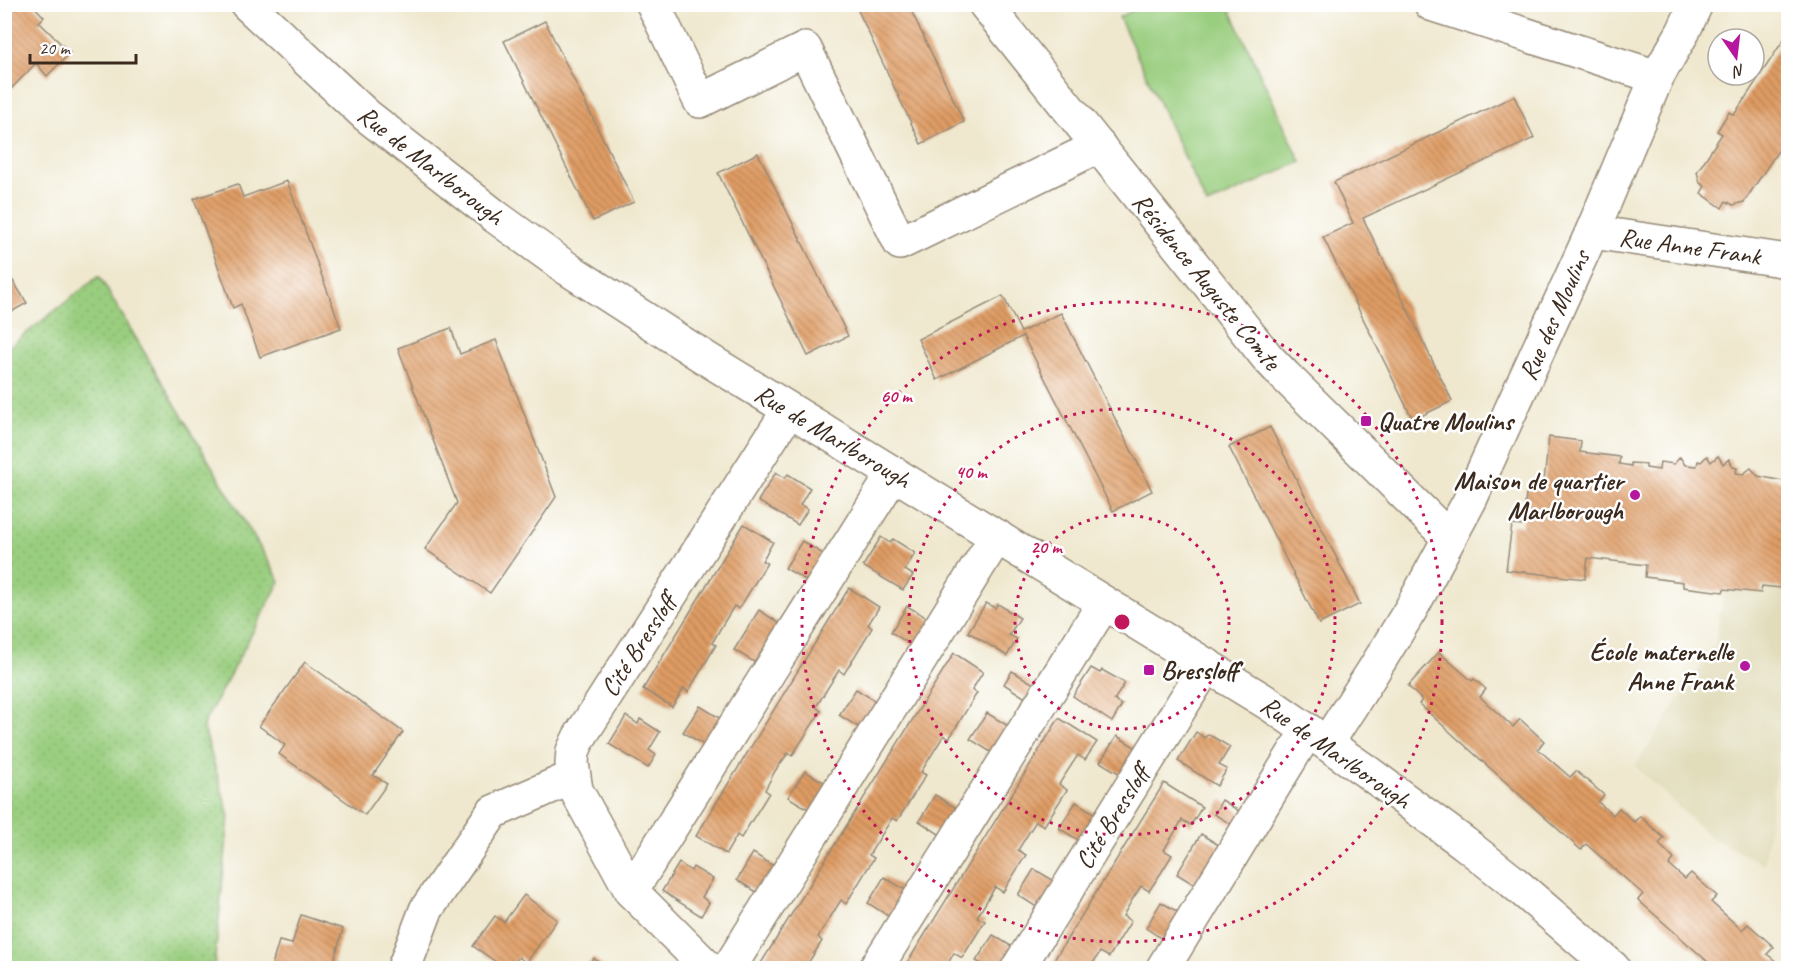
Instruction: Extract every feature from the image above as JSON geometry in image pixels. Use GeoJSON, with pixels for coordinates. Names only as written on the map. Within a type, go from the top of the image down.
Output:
{"type":"FeatureCollection","features":[{"type":"Feature","properties":{"kind":"street","name":"Rue de Marlborough"},"geometry":{"type":"LineString","coordinates":[[247,4],[366,115],[496,217],[610,298],[1271,705],[1317,736],[1488,862],[1613,969]]}},
{"type":"Feature","properties":{"kind":"street"},"geometry":{"type":"LineString","coordinates":[[653,4],[700,101],[805,49],[900,243],[1099,146]]}},
{"type":"Feature","properties":{"kind":"street","name":"Résidence Auguste Comte"},"geometry":{"type":"LineString","coordinates":[[986,4],[1267,357],[1449,538]]}},
{"type":"Feature","properties":{"kind":"street"},"geometry":{"type":"LineString","coordinates":[[1431,4],[1657,76],[1676,4]]}},
{"type":"Feature","properties":{"kind":"street","name":"Rue des Moulins"},"geometry":{"type":"LineString","coordinates":[[1317,736],[1405,618],[1470,500],[1592,232],[1657,76],[1683,32],[1696,4]]}},
{"type":"Feature","properties":{"kind":"street","name":"Rue Anne Frank"},"geometry":{"type":"LineString","coordinates":[[1592,232],[1788,261]]}},
{"type":"Feature","properties":{"kind":"street","name":"Cité Bressloff"},"geometry":{"type":"LineString","coordinates":[[708,969],[631,891],[576,790],[572,764],[573,751],[579,738],[789,410]]}},
{"type":"Feature","properties":{"kind":"street"},"geometry":{"type":"LineString","coordinates":[[631,891],[894,473]]}},
{"type":"Feature","properties":{"kind":"street"},"geometry":{"type":"LineString","coordinates":[[729,969],[997,536]]}},
{"type":"Feature","properties":{"kind":"street"},"geometry":{"type":"LineString","coordinates":[[876,969],[1104,603]]}},
{"type":"Feature","properties":{"kind":"street","name":"Cité Bressloff"},"geometry":{"type":"LineString","coordinates":[[1018,969],[1207,666]]}},
{"type":"Feature","properties":{"kind":"street"},"geometry":{"type":"LineString","coordinates":[[1163,969],[1317,736]]}},
{"type":"Feature","properties":{"kind":"street"},"geometry":{"type":"LineString","coordinates":[[404,969],[426,910],[493,812],[573,777]]}},
{"type":"Feature","properties":{"kind":"shaded area","name":"École maternelle Anne Frank"},"geometry":{"type":"Polygon","coordinates":[[[1751,468],[1758,476],[1788,482],[1788,686],[1764,865],[1710,837],[1635,766],[1715,646],[1724,589],[1736,473],[1743,474],[1751,468]]]}},
{"type":"Feature","properties":{"kind":"green space"},"geometry":{"type":"Polygon","coordinates":[[[1146,4],[1228,5],[1301,162],[1207,205],[1119,17],[1146,4]]]}},
{"type":"Feature","properties":{"kind":"green space"},"geometry":{"type":"Polygon","coordinates":[[[99,276],[280,581],[203,725],[229,816],[214,968],[5,968],[5,350],[99,276]]]}},
{"type":"Feature","properties":{"kind":"building"},"geometry":{"type":"Polygon","coordinates":[[[4,4],[32,4],[44,17],[39,22],[70,53],[47,76],[36,63],[12,88],[4,80],[4,4]]]}},
{"type":"Feature","properties":{"kind":"building"},"geometry":{"type":"Polygon","coordinates":[[[855,4],[908,4],[964,122],[921,144],[855,4]]]}},
{"type":"Feature","properties":{"kind":"building"},"geometry":{"type":"Polygon","coordinates":[[[545,21],[634,202],[593,221],[504,41],[545,21]]]}},
{"type":"Feature","properties":{"kind":"building"},"geometry":{"type":"Polygon","coordinates":[[[1788,33],[1788,136],[1744,202],[1733,205],[1726,201],[1722,208],[1701,193],[1705,186],[1700,183],[1697,172],[1722,134],[1717,131],[1729,112],[1734,115],[1752,87],[1766,87],[1766,66],[1788,33]]]}},
{"type":"Feature","properties":{"kind":"building"},"geometry":{"type":"Polygon","coordinates":[[[1514,96],[1534,138],[1363,218],[1452,401],[1413,420],[1323,237],[1353,223],[1334,182],[1514,96]]]}},
{"type":"Feature","properties":{"kind":"building"},"geometry":{"type":"Polygon","coordinates":[[[758,153],[848,336],[808,356],[718,173],[758,153]]]}},
{"type":"Feature","properties":{"kind":"building"},"geometry":{"type":"Polygon","coordinates":[[[287,181],[341,328],[260,357],[241,304],[233,308],[194,199],[238,184],[243,197],[287,181]]]}},
{"type":"Feature","properties":{"kind":"building"},"geometry":{"type":"Polygon","coordinates":[[[4,267],[27,303],[4,316],[4,267]]]}},
{"type":"Feature","properties":{"kind":"building"},"geometry":{"type":"Polygon","coordinates":[[[1003,296],[1021,332],[1061,313],[1152,491],[1113,511],[1023,336],[937,380],[918,339],[1003,296]]]}},
{"type":"Feature","properties":{"kind":"building"},"geometry":{"type":"Polygon","coordinates":[[[451,328],[460,354],[496,340],[556,497],[490,593],[425,549],[457,503],[398,348],[451,328]]]}},
{"type":"Feature","properties":{"kind":"building"},"geometry":{"type":"Polygon","coordinates":[[[1270,427],[1360,604],[1319,624],[1229,447],[1270,427]]]}},
{"type":"Feature","properties":{"kind":"building"},"geometry":{"type":"Polygon","coordinates":[[[1549,437],[1581,441],[1580,452],[1620,457],[1619,464],[1631,466],[1631,463],[1646,464],[1646,468],[1659,470],[1660,462],[1674,464],[1680,457],[1685,465],[1697,466],[1698,461],[1701,462],[1707,456],[1711,462],[1718,456],[1723,464],[1729,459],[1733,467],[1737,468],[1736,473],[1743,474],[1751,468],[1758,476],[1788,482],[1788,596],[1781,588],[1762,586],[1761,593],[1724,589],[1723,592],[1683,587],[1683,582],[1645,577],[1646,565],[1588,558],[1585,579],[1506,570],[1512,525],[1522,526],[1527,488],[1543,490],[1549,437]]]}},
{"type":"Feature","properties":{"kind":"building"},"geometry":{"type":"Polygon","coordinates":[[[776,472],[785,478],[788,474],[810,488],[800,505],[808,509],[798,525],[758,501],[776,472]]]}},
{"type":"Feature","properties":{"kind":"building"},"geometry":{"type":"Polygon","coordinates":[[[744,524],[773,542],[762,561],[767,563],[739,609],[734,606],[712,643],[716,645],[688,692],[684,688],[672,707],[643,689],[744,524]]]}},
{"type":"Feature","properties":{"kind":"building"},"geometry":{"type":"Polygon","coordinates":[[[881,537],[890,543],[893,539],[915,553],[905,570],[913,575],[903,590],[863,566],[881,537]]]}},
{"type":"Feature","properties":{"kind":"building"},"geometry":{"type":"Polygon","coordinates":[[[802,541],[828,557],[812,584],[785,568],[802,541]]]}},
{"type":"Feature","properties":{"kind":"building"},"geometry":{"type":"Polygon","coordinates":[[[849,588],[879,607],[868,625],[872,628],[844,674],[839,670],[816,707],[821,711],[792,756],[788,753],[775,771],[765,790],[769,793],[741,838],[737,835],[726,854],[696,836],[849,588]]]}},
{"type":"Feature","properties":{"kind":"building"},"geometry":{"type":"Polygon","coordinates":[[[986,603],[995,608],[998,604],[1020,618],[1009,635],[1017,639],[1007,656],[968,632],[986,603]]]}},
{"type":"Feature","properties":{"kind":"building"},"geometry":{"type":"Polygon","coordinates":[[[907,606],[934,622],[917,649],[891,632],[907,606]]]}},
{"type":"Feature","properties":{"kind":"building"},"geometry":{"type":"Polygon","coordinates":[[[759,610],[785,627],[761,666],[734,650],[759,610]]]}},
{"type":"Feature","properties":{"kind":"building"},"geometry":{"type":"Polygon","coordinates":[[[1439,652],[1472,681],[1474,679],[1486,689],[1480,697],[1513,727],[1520,719],[1544,741],[1538,749],[1570,777],[1576,771],[1604,795],[1598,802],[1613,815],[1619,808],[1634,822],[1640,816],[1664,838],[1659,844],[1674,859],[1669,865],[1685,879],[1691,873],[1717,896],[1711,902],[1742,930],[1748,924],[1774,947],[1767,954],[1784,968],[1715,968],[1638,900],[1643,894],[1586,844],[1581,850],[1419,704],[1422,700],[1408,686],[1439,652]]]}},
{"type":"Feature","properties":{"kind":"building"},"geometry":{"type":"Polygon","coordinates":[[[954,653],[983,672],[972,690],[977,693],[949,739],[944,735],[921,772],[926,775],[897,821],[892,818],[869,855],[874,858],[846,904],[841,900],[818,937],[822,941],[805,968],[758,968],[954,653]]]}},
{"type":"Feature","properties":{"kind":"building"},"geometry":{"type":"Polygon","coordinates":[[[305,662],[403,732],[373,775],[387,784],[365,815],[279,754],[285,745],[259,726],[305,662]]]}},
{"type":"Feature","properties":{"kind":"building"},"geometry":{"type":"Polygon","coordinates":[[[1091,668],[1100,673],[1102,670],[1125,683],[1114,700],[1122,705],[1112,722],[1073,696],[1091,668]]]}},
{"type":"Feature","properties":{"kind":"building"},"geometry":{"type":"Polygon","coordinates":[[[1012,671],[1039,687],[1030,701],[1004,684],[1012,671]]]}},
{"type":"Feature","properties":{"kind":"building"},"geometry":{"type":"Polygon","coordinates":[[[856,689],[882,705],[866,732],[839,715],[856,689]]]}},
{"type":"Feature","properties":{"kind":"building"},"geometry":{"type":"Polygon","coordinates":[[[700,706],[726,722],[710,749],[683,732],[700,706]]]}},
{"type":"Feature","properties":{"kind":"building"},"geometry":{"type":"Polygon","coordinates":[[[987,713],[1013,729],[997,756],[970,739],[987,713]]]}},
{"type":"Feature","properties":{"kind":"building"},"geometry":{"type":"Polygon","coordinates":[[[626,716],[638,724],[640,719],[660,732],[649,750],[656,755],[648,768],[609,744],[626,716]]]}},
{"type":"Feature","properties":{"kind":"building"},"geometry":{"type":"Polygon","coordinates":[[[1059,718],[1097,742],[1085,760],[1078,755],[1059,784],[1067,790],[1044,826],[1036,821],[1018,850],[1026,855],[1003,892],[995,887],[977,917],[985,921],[962,958],[954,953],[945,968],[904,968],[1059,718]]]}},
{"type":"Feature","properties":{"kind":"building"},"geometry":{"type":"Polygon","coordinates":[[[1196,732],[1205,738],[1208,734],[1230,747],[1219,765],[1227,769],[1217,786],[1178,761],[1196,732]]]}},
{"type":"Feature","properties":{"kind":"building"},"geometry":{"type":"Polygon","coordinates":[[[1117,736],[1143,752],[1127,778],[1100,762],[1117,736]]]}},
{"type":"Feature","properties":{"kind":"building"},"geometry":{"type":"Polygon","coordinates":[[[805,771],[832,787],[815,813],[788,797],[805,771]]]}},
{"type":"Feature","properties":{"kind":"building"},"geometry":{"type":"Polygon","coordinates":[[[1164,783],[1202,807],[1191,825],[1182,820],[1164,850],[1172,855],[1149,891],[1141,886],[1132,900],[1123,916],[1131,921],[1109,957],[1100,952],[1090,968],[1049,968],[1164,783]]]}},
{"type":"Feature","properties":{"kind":"building"},"geometry":{"type":"Polygon","coordinates":[[[935,795],[962,812],[945,838],[919,821],[935,795]]]}},
{"type":"Feature","properties":{"kind":"building"},"geometry":{"type":"Polygon","coordinates":[[[1222,800],[1248,817],[1232,825],[1214,814],[1222,800]]]}},
{"type":"Feature","properties":{"kind":"building"},"geometry":{"type":"Polygon","coordinates":[[[1076,802],[1102,818],[1086,845],[1059,828],[1076,802]]]}},
{"type":"Feature","properties":{"kind":"building"},"geometry":{"type":"Polygon","coordinates":[[[1201,834],[1228,851],[1195,885],[1177,874],[1201,834]]]}},
{"type":"Feature","properties":{"kind":"building"},"geometry":{"type":"Polygon","coordinates":[[[753,853],[780,870],[763,896],[737,880],[753,853]]]}},
{"type":"Feature","properties":{"kind":"building"},"geometry":{"type":"Polygon","coordinates":[[[679,863],[691,871],[693,867],[713,879],[702,897],[709,903],[701,916],[662,891],[679,863]]]}},
{"type":"Feature","properties":{"kind":"building"},"geometry":{"type":"Polygon","coordinates":[[[1034,869],[1061,885],[1044,912],[1018,895],[1034,869]]]}},
{"type":"Feature","properties":{"kind":"building"},"geometry":{"type":"Polygon","coordinates":[[[884,877],[911,893],[894,920],[868,903],[884,877]]]}},
{"type":"Feature","properties":{"kind":"building"},"geometry":{"type":"Polygon","coordinates":[[[524,895],[557,920],[526,963],[519,957],[511,968],[505,968],[473,946],[495,916],[504,922],[524,895]]]}},
{"type":"Feature","properties":{"kind":"building"},"geometry":{"type":"Polygon","coordinates":[[[1161,902],[1188,918],[1171,945],[1146,928],[1161,902]]]}},
{"type":"Feature","properties":{"kind":"building"},"geometry":{"type":"Polygon","coordinates":[[[301,915],[343,929],[333,964],[340,966],[339,968],[284,968],[272,965],[279,941],[292,944],[301,915]]]}},
{"type":"Feature","properties":{"kind":"building"},"geometry":{"type":"Polygon","coordinates":[[[993,935],[1019,951],[1008,968],[989,968],[976,961],[993,935]]]}},
{"type":"Feature","properties":{"kind":"building"},"geometry":{"type":"Polygon","coordinates":[[[594,958],[605,968],[584,968],[594,958]]]}},
{"type":"Feature","properties":{"kind":"place","name":"Quatre Moulins"},"geometry":{"type":"Point","coordinates":[1366,421]}},
{"type":"Feature","properties":{"kind":"place","name":"Maison de quartier Marlborough"},"geometry":{"type":"Point","coordinates":[1635,495]}},
{"type":"Feature","properties":{"kind":"place","name":"École maternelle Anne Frank"},"geometry":{"type":"Point","coordinates":[1745,666]}},
{"type":"Feature","properties":{"kind":"place","name":"Bressloff"},"geometry":{"type":"Point","coordinates":[1149,670]}}]}
